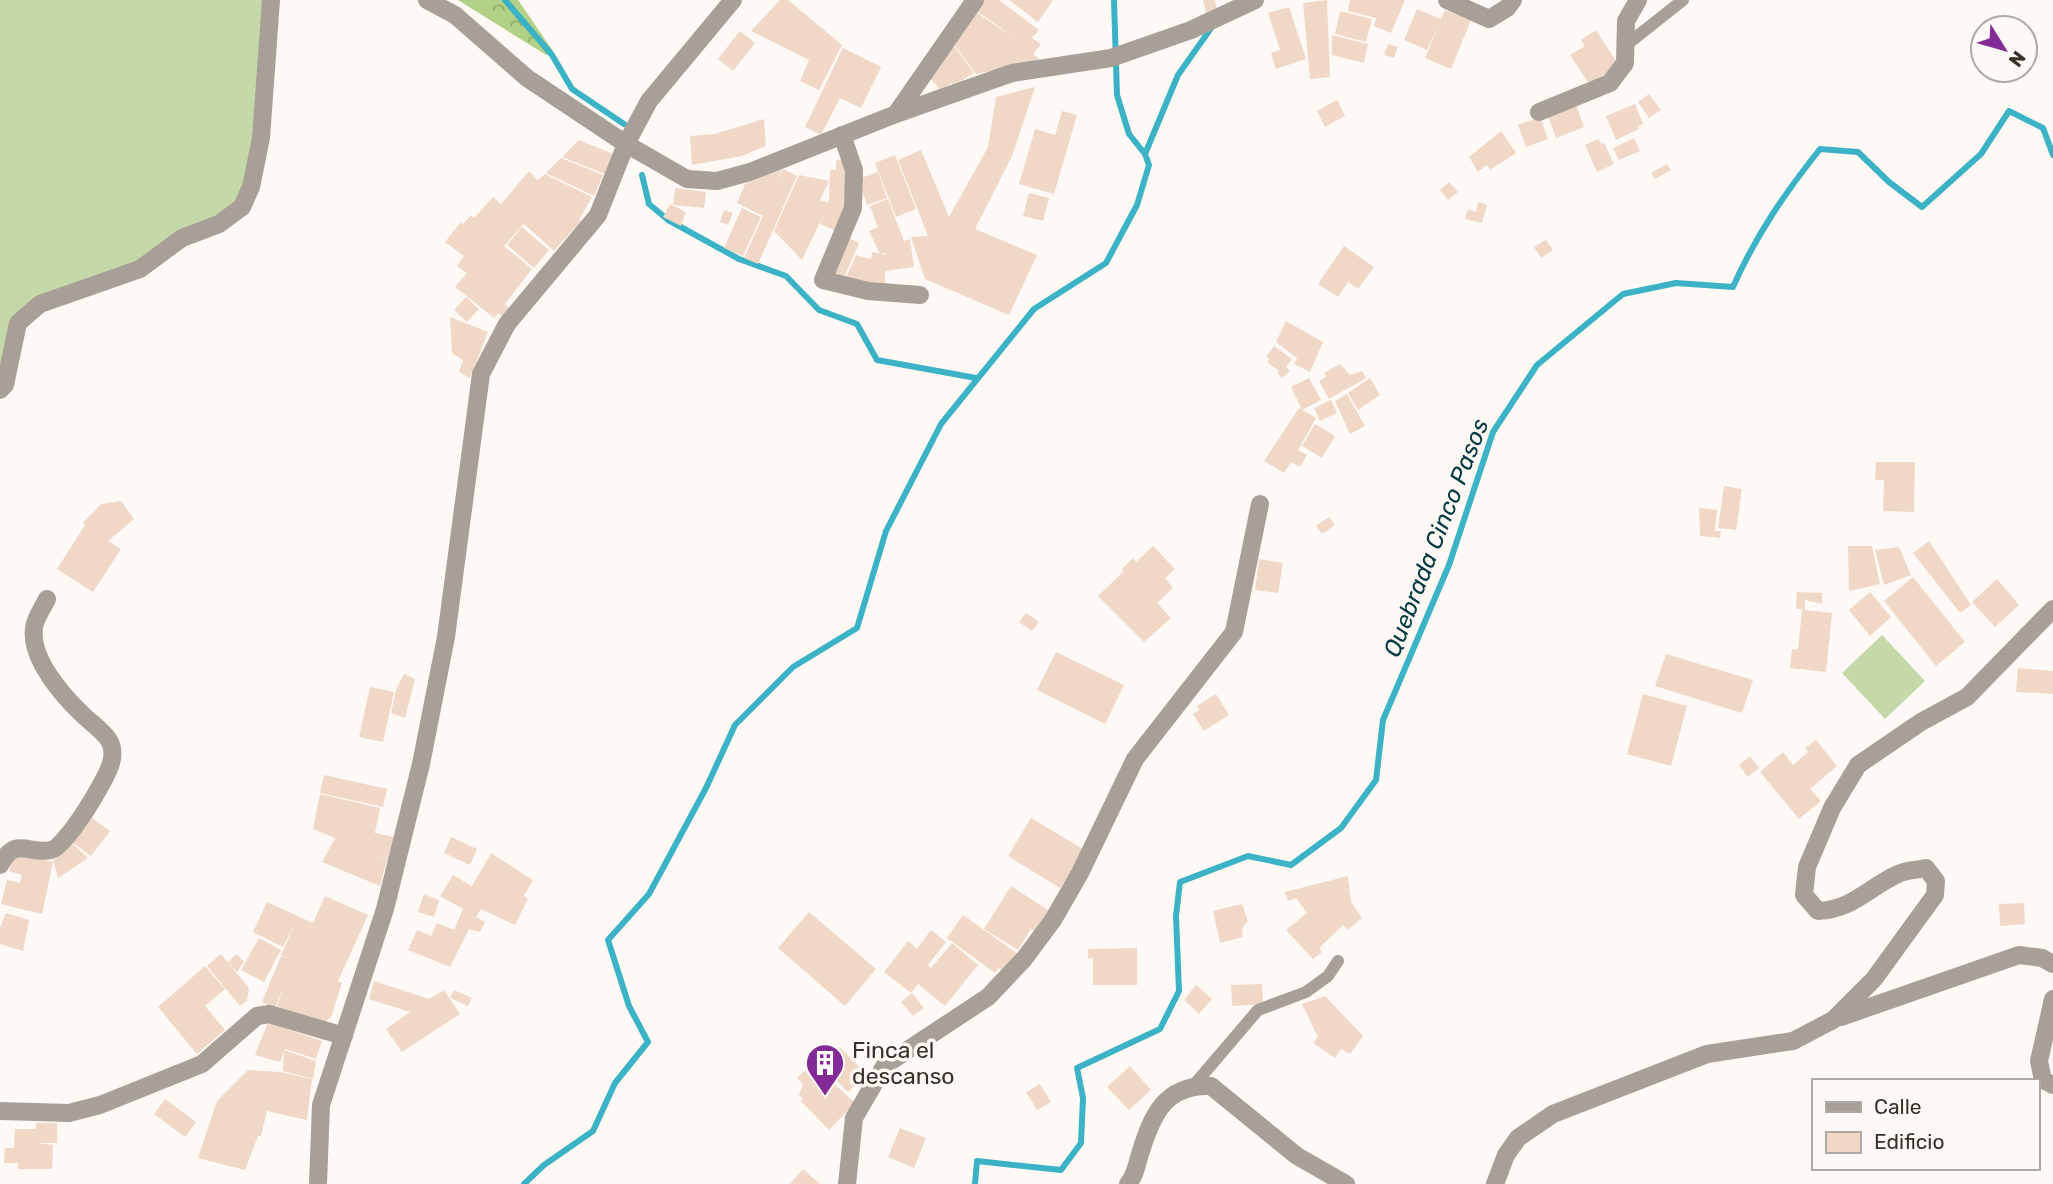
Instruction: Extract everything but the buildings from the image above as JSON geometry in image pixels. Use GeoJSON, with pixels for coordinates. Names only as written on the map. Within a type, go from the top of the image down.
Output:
{"type":"FeatureCollection","features":[{"type":"Feature","properties":{"kind":"street"},"geometry":{"type":"LineString","coordinates":[[0,390],[5,385],[18,323],[40,304],[140,269],[182,238],[219,225],[242,207],[251,187],[261,138],[271,0]]}},
{"type":"Feature","properties":{"kind":"street"},"geometry":{"type":"LineString","coordinates":[[427,0],[456,15],[527,78],[626,144],[687,179],[717,181],[750,172],[896,114],[1012,73],[1114,57],[1191,30],[1255,0]]}},
{"type":"Feature","properties":{"kind":"street"},"geometry":{"type":"LineString","coordinates":[[318,1184],[321,1105],[385,909],[421,764],[446,637],[481,374],[507,324],[598,215],[626,144],[649,101],[733,0]]}},
{"type":"Feature","properties":{"kind":"street"},"geometry":{"type":"LineString","coordinates":[[896,114],[975,0]]}},
{"type":"Feature","properties":{"kind":"street"},"geometry":{"type":"LineString","coordinates":[[1447,0],[1489,19],[1507,8],[1513,0]]}},
{"type":"Feature","properties":{"kind":"street"},"geometry":{"type":"LineString","coordinates":[[1539,113],[1610,83],[1625,63],[1626,21],[1638,0]]}},
{"type":"Feature","properties":{"kind":"street"},"geometry":{"type":"LineString","coordinates":[[842,135],[854,170],[853,208],[823,280],[868,291],[920,295]]}},
{"type":"Feature","properties":{"kind":"street"},"geometry":{"type":"LineString","coordinates":[[847,1184],[854,1118],[886,1065],[988,997],[1024,959],[1053,919],[1080,873],[1135,759],[1234,632],[1260,504]]}},
{"type":"Feature","properties":{"kind":"street"},"geometry":{"type":"LineString","coordinates":[[0,865],[6,853],[13,849],[50,850],[67,838],[105,778],[111,762],[110,742],[72,704],[46,668],[35,645],[34,628],[47,599]]}},
{"type":"Feature","properties":{"kind":"street"},"geometry":{"type":"LineString","coordinates":[[1833,1020],[1874,979],[1935,895],[1936,881],[1926,868],[1899,873],[1850,905],[1835,911],[1818,911],[1804,895],[1807,867],[1832,808],[1857,765],[1921,722],[1967,697],[2053,609]]}},
{"type":"Feature","properties":{"kind":"street"},"geometry":{"type":"LineString","coordinates":[[1496,1184],[1506,1155],[1518,1138],[1553,1114],[1707,1054],[1793,1041],[1833,1020],[2019,955],[2042,958],[2053,964]]}},
{"type":"Feature","properties":{"kind":"street"},"geometry":{"type":"LineString","coordinates":[[2053,999],[2039,1061],[2043,1080],[2053,1085]]}},
{"type":"Feature","properties":{"kind":"street"},"geometry":{"type":"LineString","coordinates":[[0,1111],[69,1113],[100,1105],[202,1064],[257,1016],[269,1014],[344,1036]]}},
{"type":"Feature","properties":{"kind":"street"},"geometry":{"type":"LineString","coordinates":[[1128,1184],[1168,1096],[1194,1085],[1211,1086],[1297,1156],[1346,1184]]}},
{"type":"Feature","properties":{"kind":"lane"},"geometry":{"type":"LineString","coordinates":[[1625,46],[1682,0]]}},
{"type":"Feature","properties":{"kind":"lane"},"geometry":{"type":"LineString","coordinates":[[1194,1085],[1258,1010],[1306,992],[1328,976],[1338,961]]}},
{"type":"Feature","properties":{"kind":"green space"},"geometry":{"type":"Polygon","coordinates":[[[0,0],[271,0],[268,51],[242,207],[18,323],[0,390],[0,0]]]}},
{"type":"Feature","properties":{"kind":"green space"},"geometry":{"type":"Polygon","coordinates":[[[458,0],[518,0],[553,51],[546,55],[458,0]]]}},
{"type":"Feature","properties":{"kind":"green space"},"geometry":{"type":"Polygon","coordinates":[[[1882,635],[1925,681],[1885,719],[1842,673],[1882,635]]]}},
{"type":"Feature","properties":{"kind":"waterway"},"geometry":{"type":"LineString","coordinates":[[505,0],[552,55],[572,89],[624,124]]}},
{"type":"Feature","properties":{"kind":"waterway"},"geometry":{"type":"LineString","coordinates":[[524,1184],[544,1165],[593,1131],[615,1083],[648,1042],[629,1006],[608,940],[649,894],[706,788],[735,725],[793,667],[857,628],[886,531],[941,424],[1034,309],[1106,263],[1137,205],[1149,165],[1145,154],[1129,134],[1117,95],[1114,0]]}},
{"type":"Feature","properties":{"kind":"waterway"},"geometry":{"type":"LineString","coordinates":[[1145,154],[1178,75],[1214,24]]}},
{"type":"Feature","properties":{"kind":"waterway","name":"Quebrada Cinco Pasos"},"geometry":{"type":"LineString","coordinates":[[975,1184],[977,1161],[1061,1170],[1081,1143],[1083,1098],[1077,1068],[1160,1029],[1179,991],[1176,916],[1180,882],[1248,856],[1291,865],[1341,828],[1376,780],[1383,720],[1449,565],[1493,432],[1537,365],[1623,294],[1676,283],[1733,287],[1772,215],[1820,149],[1858,152],[1889,182],[1922,207],[1981,154],[2009,111],[2043,128],[2053,155]]}},
{"type":"Feature","properties":{"kind":"waterway"},"geometry":{"type":"LineString","coordinates":[[642,175],[649,204],[668,220],[739,259],[786,276],[819,310],[857,324],[877,360],[976,378]]}},
{"type":"Feature","properties":{"kind":"place","name":"Finca el descanso"},"geometry":{"type":"Point","coordinates":[825,1097]}}]}
